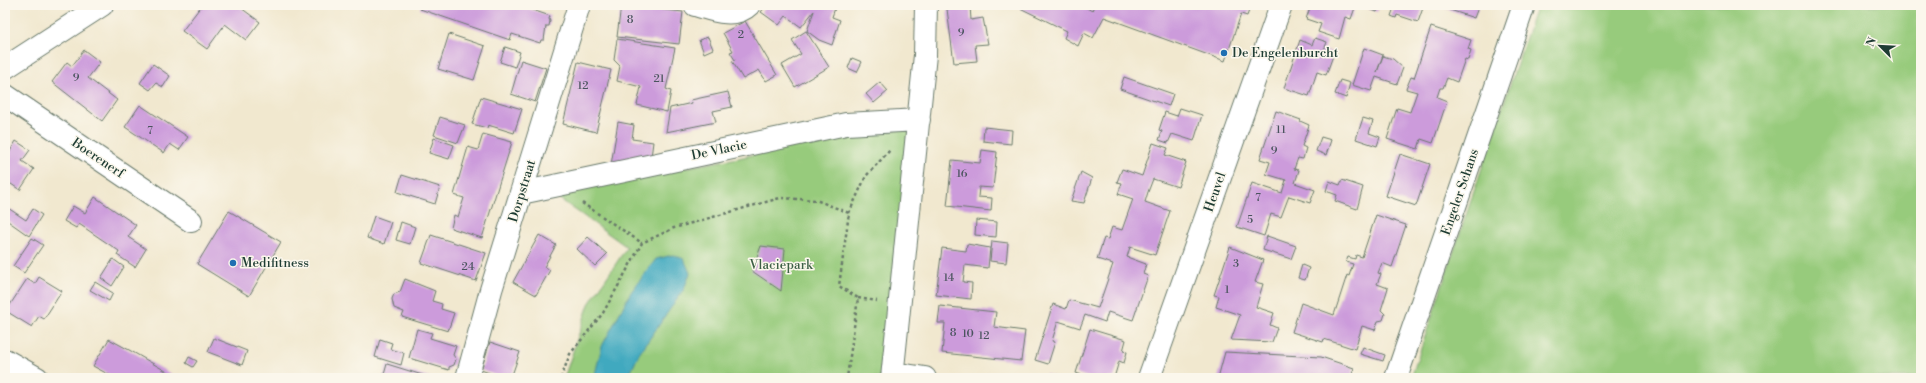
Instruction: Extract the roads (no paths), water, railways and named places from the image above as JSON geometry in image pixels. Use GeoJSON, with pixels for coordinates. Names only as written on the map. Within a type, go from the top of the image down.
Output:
{"type":"FeatureCollection","features":[{"type":"Feature","properties":{"kind":"street"},"geometry":{"type":"LineString","coordinates":[[5,68],[102,5]]}},
{"type":"Feature","properties":{"kind":"street","name":"Dorpstraat"},"geometry":{"type":"LineString","coordinates":[[467,378],[491,290],[579,5]]}},
{"type":"Feature","properties":{"kind":"street"},"geometry":{"type":"LineString","coordinates":[[695,5],[722,13],[745,9],[749,5]]}},
{"type":"Feature","properties":{"kind":"street"},"geometry":{"type":"LineString","coordinates":[[925,378],[892,375],[925,55],[926,5]]}},
{"type":"Feature","properties":{"kind":"street","name":"Heuvel"},"geometry":{"type":"LineString","coordinates":[[1149,378],[1281,5]]}},
{"type":"Feature","properties":{"kind":"street","name":"Engeler Schans"},"geometry":{"type":"LineString","coordinates":[[1396,378],[1524,5]]}},
{"type":"Feature","properties":{"kind":"street","name":"Boerenerf"},"geometry":{"type":"LineString","coordinates":[[5,95],[191,221]]}},
{"type":"Feature","properties":{"kind":"street","name":"De Vlacie"},"geometry":{"type":"LineString","coordinates":[[521,193],[846,124],[919,120]]}},
{"type":"Feature","properties":{"kind":"street"},"geometry":{"type":"LineString","coordinates":[[5,360],[37,378]]}},
{"type":"Feature","properties":{"kind":"water"},"geometry":{"type":"Polygon","coordinates":[[[673,255],[684,259],[690,273],[684,289],[639,354],[628,378],[594,378],[602,346],[631,292],[656,259],[673,255]]]}},
{"type":"Feature","properties":{"kind":"place","name":"De Engelenburcht"},"geometry":{"type":"Point","coordinates":[1224,53]}},
{"type":"Feature","properties":{"kind":"place","name":"Medifitness"},"geometry":{"type":"Point","coordinates":[233,263]}},
{"type":"Feature","properties":{"kind":"park label","name":"Vlaciepark"},"geometry":{"type":"Point","coordinates":[781,265]}}]}
